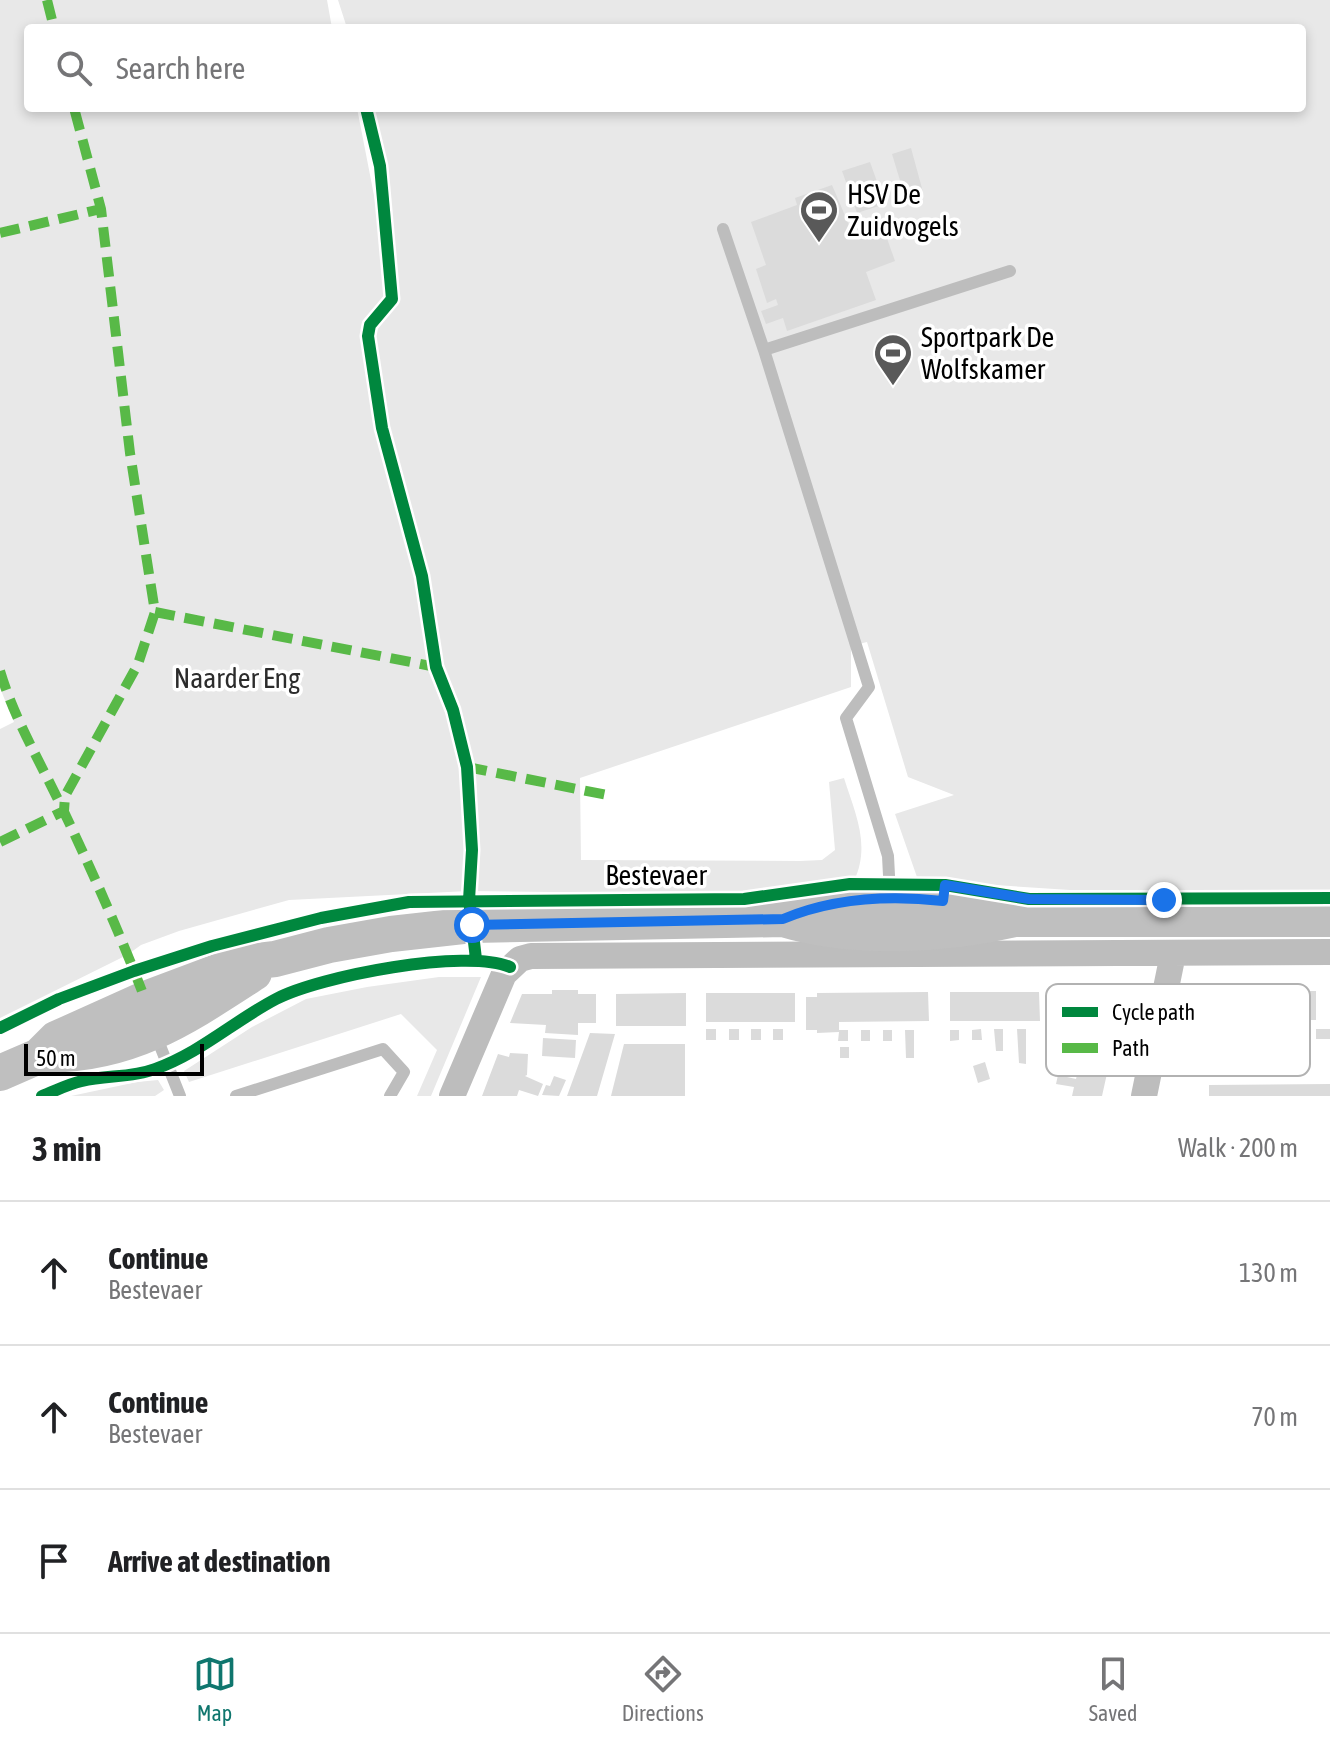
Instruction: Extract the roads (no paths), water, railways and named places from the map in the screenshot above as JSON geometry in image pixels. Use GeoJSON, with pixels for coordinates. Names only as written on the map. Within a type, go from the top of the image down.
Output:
{"type":"FeatureCollection","features":[{"type":"Feature","properties":{"kind":"main road","name":"Bestevaer"},"geometry":{"type":"LineString","coordinates":[[0,1073],[39,1056],[108,1046],[150,1016],[241,963],[275,959],[391,934],[472,925],[783,919],[808,927],[847,931],[891,916],[965,929],[1015,919],[1330,919]]}},
{"type":"Feature","properties":{"kind":"street"},"geometry":{"type":"LineString","coordinates":[[452,1096],[504,974],[520,959],[545,955],[1330,952]]}},
{"type":"Feature","properties":{"kind":"street"},"geometry":{"type":"LineString","coordinates":[[1167,984],[1173,954]]}},
{"type":"Feature","properties":{"kind":"street"},"geometry":{"type":"LineString","coordinates":[[1144,1096],[1148,1076]]}},
{"type":"Feature","properties":{"kind":"lane"},"geometry":{"type":"LineString","coordinates":[[723,229],[869,687],[846,718],[888,856],[891,916]]}},
{"type":"Feature","properties":{"kind":"lane"},"geometry":{"type":"LineString","coordinates":[[764,350],[1010,271]]}},
{"type":"Feature","properties":{"kind":"lane"},"geometry":{"type":"LineString","coordinates":[[150,1016],[180,1096]]}},
{"type":"Feature","properties":{"kind":"lane"},"geometry":{"type":"LineString","coordinates":[[236,1096],[383,1049],[404,1072],[390,1096]]}},
{"type":"Feature","properties":{"kind":"place","name":"HSV De Zuidvogels"},"geometry":{"type":"Point","coordinates":[819,244]}},
{"type":"Feature","properties":{"kind":"place","name":"Sportpark De Wolfskamer"},"geometry":{"type":"Point","coordinates":[893,387]}},
{"type":"Feature","properties":{"kind":"park label","name":"Naarder Eng"},"geometry":{"type":"Point","coordinates":[237,678]}}]}
